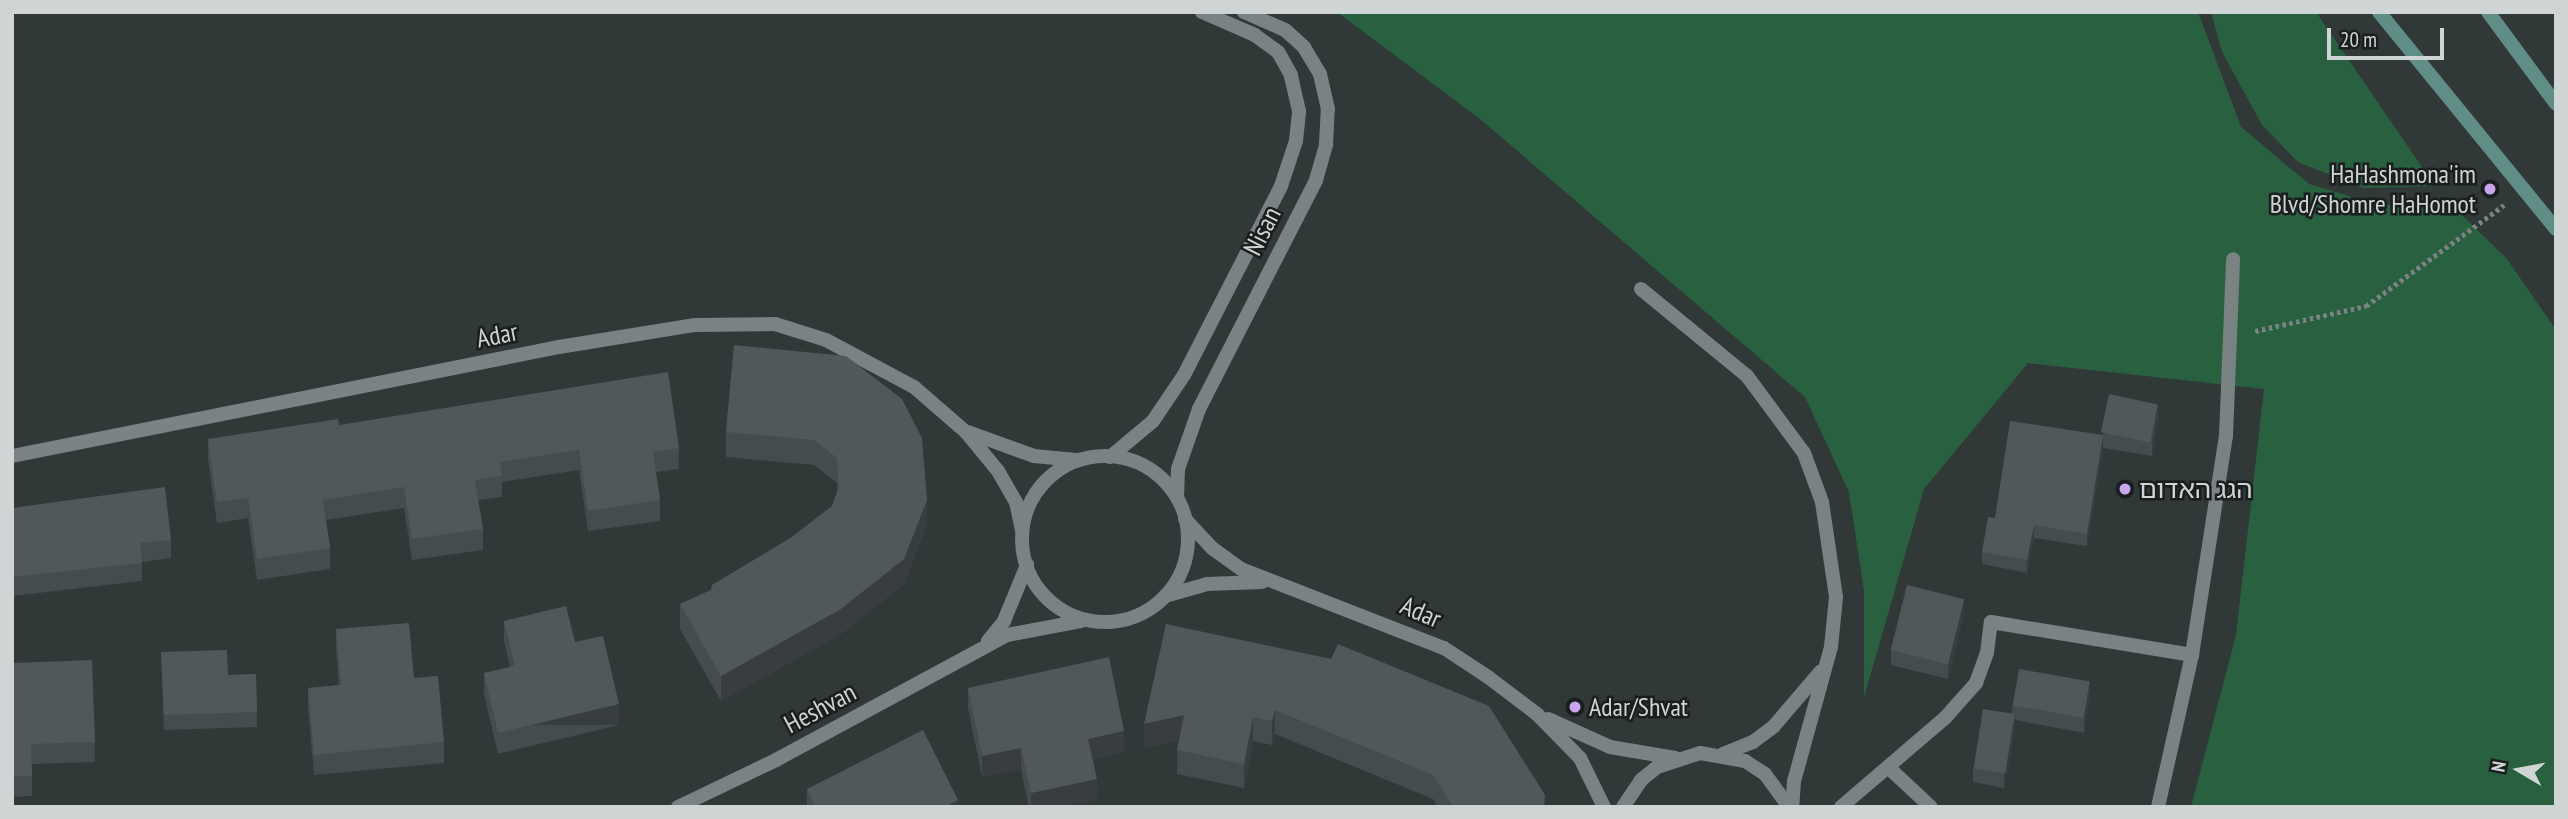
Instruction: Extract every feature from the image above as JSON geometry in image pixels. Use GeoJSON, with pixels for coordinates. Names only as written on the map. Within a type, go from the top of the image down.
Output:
{"type":"FeatureCollection","features":[{"type":"Feature","properties":{"kind":"main road"},"geometry":{"type":"LineString","coordinates":[[2379,12],[2556,229]]}},
{"type":"Feature","properties":{"kind":"main road"},"geometry":{"type":"LineString","coordinates":[[2488,12],[2556,104]]}},
{"type":"Feature","properties":{"kind":"street","name":"Nisan"},"geometry":{"type":"LineString","coordinates":[[1110,457],[1153,421],[1184,375],[1281,186],[1296,141],[1299,111],[1291,75],[1278,52],[1255,35],[1202,12]]}},
{"type":"Feature","properties":{"kind":"street","name":"Nisan"},"geometry":{"type":"LineString","coordinates":[[1177,498],[1178,469],[1199,410],[1316,180],[1326,144],[1328,109],[1320,74],[1304,47],[1285,30],[1244,12]]}},
{"type":"Feature","properties":{"kind":"street"},"geometry":{"type":"LineString","coordinates":[[2158,807],[2192,655],[2226,436],[2232,259]]}},
{"type":"Feature","properties":{"kind":"street"},"geometry":{"type":"LineString","coordinates":[[1641,289],[1747,376],[1804,453],[1832,548],[1836,597],[1826,665],[1794,781],[1791,807]]}},
{"type":"Feature","properties":{"kind":"street","name":"Adar"},"geometry":{"type":"LineString","coordinates":[[12,456],[559,347],[722,325],[775,324],[826,340],[914,387],[967,432],[1010,491],[1022,531]]}},
{"type":"Feature","properties":{"kind":"street","name":"Adar"},"geometry":{"type":"LineString","coordinates":[[967,432],[1034,456],[1079,460]]}},
{"type":"Feature","properties":{"kind":"street"},"geometry":{"type":"LineString","coordinates":[[1110,457],[1140,463],[1158,475],[1177,498],[1185,519],[1185,563],[1165,596],[1132,618],[1085,620],[1052,603],[1039,590],[1027,565],[1022,531],[1026,512],[1046,480],[1079,460],[1110,457]]}},
{"type":"Feature","properties":{"kind":"street","name":"Adar"},"geometry":{"type":"LineString","coordinates":[[1185,519],[1212,548],[1271,582],[1444,648],[1537,714],[1580,758],[1604,807]]}},
{"type":"Feature","properties":{"kind":"street","name":"Heshvan"},"geometry":{"type":"LineString","coordinates":[[983,648],[1004,621],[1027,565]]}},
{"type":"Feature","properties":{"kind":"street","name":"Adar"},"geometry":{"type":"LineString","coordinates":[[1165,596],[1208,584],[1271,582]]}},
{"type":"Feature","properties":{"kind":"street","name":"Heshvan"},"geometry":{"type":"LineString","coordinates":[[678,807],[983,648],[1033,627],[1085,620]]}},
{"type":"Feature","properties":{"kind":"street"},"geometry":{"type":"LineString","coordinates":[[1842,807],[1945,718],[1976,683],[1987,653],[1991,622],[2192,655]]}},
{"type":"Feature","properties":{"kind":"street"},"geometry":{"type":"LineString","coordinates":[[1623,807],[1641,780],[1677,758],[1723,754],[1753,742],[1774,726],[1826,665]]}},
{"type":"Feature","properties":{"kind":"street","name":"Adar"},"geometry":{"type":"LineString","coordinates":[[1537,714],[1610,747],[1677,758]]}},
{"type":"Feature","properties":{"kind":"street"},"geometry":{"type":"LineString","coordinates":[[1723,754],[1765,774],[1791,807]]}},
{"type":"Feature","properties":{"kind":"street"},"geometry":{"type":"LineString","coordinates":[[1889,768],[1931,807]]}},
{"type":"Feature","properties":{"kind":"path"},"geometry":{"type":"LineString","coordinates":[[2230,337],[2366,306],[2525,190]]}},
{"type":"Feature","properties":{"kind":"green space"},"geometry":{"type":"Polygon","coordinates":[[[1337,12],[2198,12],[2241,127],[2309,184],[2378,205],[2451,204],[2507,259],[2556,330],[2556,807],[2191,807],[2236,635],[2264,389],[2028,363],[1924,489],[1864,697],[1864,591],[1849,492],[1805,397],[1480,119],[1337,12]]]}},
{"type":"Feature","properties":{"kind":"green space"},"geometry":{"type":"Polygon","coordinates":[[[2211,12],[2316,12],[2435,186],[2363,188],[2298,162],[2262,125],[2222,52],[2211,12]]]}},
{"type":"Feature","properties":{"kind":"building"},"geometry":{"type":"Polygon","coordinates":[[[734,345],[846,356],[902,399],[922,438],[927,500],[904,559],[841,609],[721,676],[680,604],[711,590],[712,585],[792,537],[832,506],[839,487],[837,458],[814,440],[726,432],[734,345]]]}},
{"type":"Feature","properties":{"kind":"building"},"geometry":{"type":"Polygon","coordinates":[[[668,372],[679,448],[653,452],[660,500],[588,511],[579,450],[500,462],[502,476],[475,480],[483,529],[412,539],[404,487],[323,500],[330,548],[257,559],[248,498],[217,502],[208,439],[338,419],[339,425],[668,372]]]}},
{"type":"Feature","properties":{"kind":"building"},"geometry":{"type":"Polygon","coordinates":[[[2109,394],[2158,404],[2150,443],[2101,432],[2109,394]]]}},
{"type":"Feature","properties":{"kind":"building"},"geometry":{"type":"Polygon","coordinates":[[[2010,421],[2103,435],[2087,534],[2034,525],[2027,560],[1982,552],[1988,517],[1995,518],[2010,421]]]}},
{"type":"Feature","properties":{"kind":"building"},"geometry":{"type":"Polygon","coordinates":[[[165,487],[171,540],[140,543],[142,563],[12,577],[12,508],[165,487]]]}},
{"type":"Feature","properties":{"kind":"building"},"geometry":{"type":"Polygon","coordinates":[[[1907,585],[1964,599],[1948,664],[1891,650],[1907,585]]]}},
{"type":"Feature","properties":{"kind":"building"},"geometry":{"type":"Polygon","coordinates":[[[566,606],[575,642],[603,636],[619,704],[498,733],[484,673],[515,666],[504,621],[566,606]]]}},
{"type":"Feature","properties":{"kind":"building"},"geometry":{"type":"Polygon","coordinates":[[[409,623],[414,678],[438,676],[444,742],[314,755],[308,688],[341,685],[336,629],[409,623]]]}},
{"type":"Feature","properties":{"kind":"building"},"geometry":{"type":"Polygon","coordinates":[[[1166,624],[1331,659],[1338,644],[1489,706],[1545,795],[1544,807],[1453,807],[1433,775],[1275,710],[1272,721],[1253,717],[1244,764],[1177,750],[1184,715],[1144,724],[1166,624]]]}},
{"type":"Feature","properties":{"kind":"building"},"geometry":{"type":"Polygon","coordinates":[[[227,650],[228,675],[256,674],[257,712],[164,715],[161,652],[227,650]]]}},
{"type":"Feature","properties":{"kind":"building"},"geometry":{"type":"Polygon","coordinates":[[[1109,657],[1124,731],[1088,739],[1097,779],[1031,793],[1021,748],[982,756],[968,688],[1109,657]]]}},
{"type":"Feature","properties":{"kind":"building"},"geometry":{"type":"Polygon","coordinates":[[[92,660],[95,742],[31,744],[32,776],[12,776],[12,663],[92,660]]]}},
{"type":"Feature","properties":{"kind":"building"},"geometry":{"type":"Polygon","coordinates":[[[2019,669],[2090,682],[2083,718],[2013,705],[2019,669]]]}},
{"type":"Feature","properties":{"kind":"building"},"geometry":{"type":"Polygon","coordinates":[[[1983,709],[2015,714],[2005,773],[1974,768],[1983,709]]]}},
{"type":"Feature","properties":{"kind":"building"},"geometry":{"type":"Polygon","coordinates":[[[923,730],[958,800],[945,807],[815,807],[807,789],[923,730]]]}},
{"type":"Feature","properties":{"kind":"place","name":"HaHashmona'im Blvd/Shomre HaHomot"},"geometry":{"type":"Point","coordinates":[2490,189]}},
{"type":"Feature","properties":{"kind":"place","name":"הגג האדום"},"geometry":{"type":"Point","coordinates":[2125,489]}},
{"type":"Feature","properties":{"kind":"place","name":"Adar/Shvat"},"geometry":{"type":"Point","coordinates":[1575,707]}}]}
